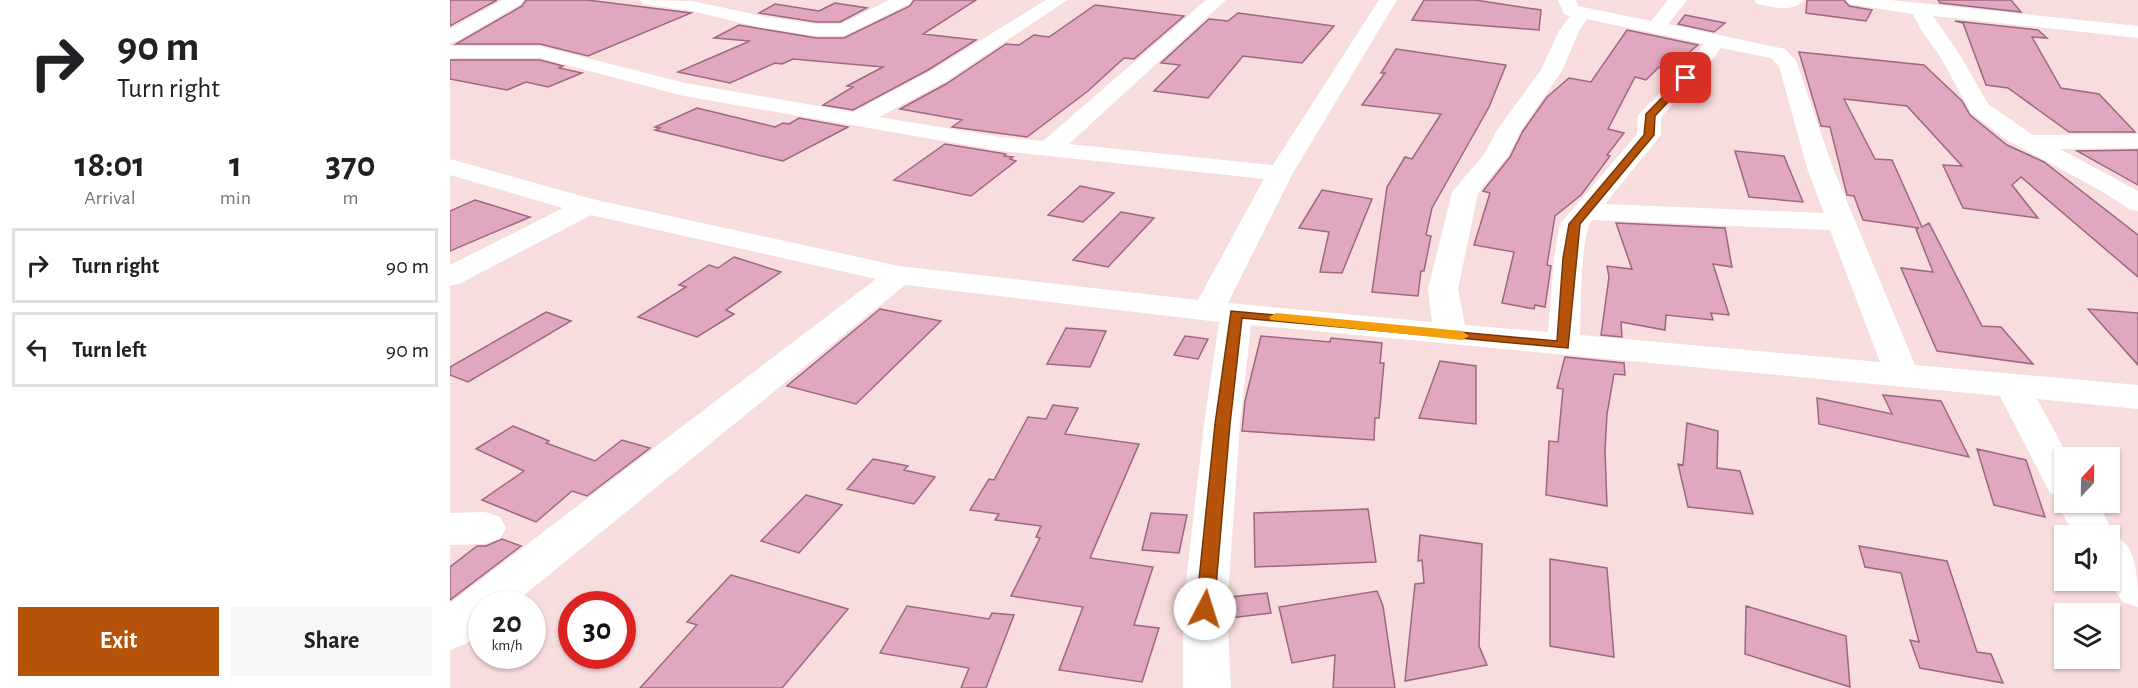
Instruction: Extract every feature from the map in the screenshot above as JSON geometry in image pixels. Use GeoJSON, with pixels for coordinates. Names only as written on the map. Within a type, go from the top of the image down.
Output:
{"type":"FeatureCollection","features":[{"type":"Feature","properties":{"kind":"street"},"geometry":{"type":"LineString","coordinates":[[450,37],[515,0]]}},
{"type":"Feature","properties":{"kind":"street"},"geometry":{"type":"LineString","coordinates":[[649,0],[816,30],[844,30],[903,0]]}},
{"type":"Feature","properties":{"kind":"street"},"geometry":{"type":"LineString","coordinates":[[729,15],[761,0]]}},
{"type":"Feature","properties":{"kind":"street"},"geometry":{"type":"LineString","coordinates":[[856,120],[937,77],[1058,0]]}},
{"type":"Feature","properties":{"kind":"street"},"geometry":{"type":"LineString","coordinates":[[1049,149],[1217,0]]}},
{"type":"Feature","properties":{"kind":"street"},"geometry":{"type":"LineString","coordinates":[[1207,688],[1205,609],[1222,424],[1222,312],[1280,174],[1388,0]]}},
{"type":"Feature","properties":{"kind":"street"},"geometry":{"type":"LineString","coordinates":[[1656,27],[1678,0]]}},
{"type":"Feature","properties":{"kind":"street"},"geometry":{"type":"LineString","coordinates":[[1763,0],[1789,3],[1795,0]]}},
{"type":"Feature","properties":{"kind":"street"},"geometry":{"type":"LineString","coordinates":[[1855,0],[2138,33]]}},
{"type":"Feature","properties":{"kind":"street"},"geometry":{"type":"LineString","coordinates":[[1450,334],[1443,289],[1466,192],[1496,156],[1509,130],[1551,71],[1569,31],[1574,6],[1713,41],[1778,53],[1789,65],[1820,168],[1902,375]]}},
{"type":"Feature","properties":{"kind":"street"},"geometry":{"type":"LineString","coordinates":[[1920,9],[1931,30],[1950,55],[1979,108],[2029,142],[2112,186],[2138,203]]}},
{"type":"Feature","properties":{"kind":"street"},"geometry":{"type":"LineString","coordinates":[[1563,345],[1569,258],[1574,224],[1649,135],[1650,116],[1696,68],[1714,44],[1713,41]]}},
{"type":"Feature","properties":{"kind":"street"},"geometry":{"type":"LineString","coordinates":[[450,51],[540,52],[684,89],[1001,144],[1280,174]]}},
{"type":"Feature","properties":{"kind":"street"},"geometry":{"type":"LineString","coordinates":[[2029,142],[2138,141]]}},
{"type":"Feature","properties":{"kind":"street"},"geometry":{"type":"LineString","coordinates":[[450,167],[587,206],[899,275],[1222,312],[2138,397]]}},
{"type":"Feature","properties":{"kind":"street"},"geometry":{"type":"LineString","coordinates":[[450,277],[587,206]]}},
{"type":"Feature","properties":{"kind":"street"},"geometry":{"type":"LineString","coordinates":[[1584,211],[1842,222]]}},
{"type":"Feature","properties":{"kind":"street"},"geometry":{"type":"LineString","coordinates":[[450,630],[640,476],[783,370],[899,275]]}},
{"type":"Feature","properties":{"kind":"street"},"geometry":{"type":"LineString","coordinates":[[2012,385],[2054,464]]}},
{"type":"Feature","properties":{"kind":"street"},"geometry":{"type":"LineString","coordinates":[[2120,565],[2138,589]]}},
{"type":"Feature","properties":{"kind":"building"},"geometry":{"type":"Polygon","coordinates":[[[450,0],[497,0],[450,26],[450,0]]]}},
{"type":"Feature","properties":{"kind":"building"},"geometry":{"type":"Polygon","coordinates":[[[526,0],[587,0],[691,13],[588,56],[540,44],[456,44],[522,6],[526,0]]]}},
{"type":"Feature","properties":{"kind":"building"},"geometry":{"type":"Polygon","coordinates":[[[914,0],[976,0],[923,34],[976,40],[928,70],[853,110],[823,105],[853,87],[847,86],[883,67],[793,59],[782,64],[775,63],[730,83],[678,72],[750,41],[714,38],[739,25],[816,38],[844,38],[910,6],[914,0]]]}},
{"type":"Feature","properties":{"kind":"building"},"geometry":{"type":"Polygon","coordinates":[[[1424,0],[1475,0],[1541,10],[1539,30],[1412,20],[1424,0]]]}},
{"type":"Feature","properties":{"kind":"building"},"geometry":{"type":"Polygon","coordinates":[[[1807,0],[1844,0],[1849,6],[1872,10],[1866,21],[1806,13],[1807,0]]]}},
{"type":"Feature","properties":{"kind":"building"},"geometry":{"type":"Polygon","coordinates":[[[1938,0],[2011,0],[2021,12],[1940,3],[1938,0]]]}},
{"type":"Feature","properties":{"kind":"building"},"geometry":{"type":"Polygon","coordinates":[[[835,3],[867,8],[840,22],[816,22],[759,13],[775,4],[819,11],[835,3]]]}},
{"type":"Feature","properties":{"kind":"building"},"geometry":{"type":"Polygon","coordinates":[[[1095,5],[1184,16],[1134,59],[1124,58],[1088,91],[1027,137],[952,127],[962,120],[900,109],[946,84],[1006,44],[1019,45],[1034,35],[1049,37],[1095,5]]]}},
{"type":"Feature","properties":{"kind":"building"},"geometry":{"type":"Polygon","coordinates":[[[1238,13],[1334,26],[1302,63],[1243,56],[1208,98],[1154,91],[1180,65],[1161,63],[1209,19],[1228,21],[1238,13]]]}},
{"type":"Feature","properties":{"kind":"building"},"geometry":{"type":"Polygon","coordinates":[[[1685,15],[1725,23],[1714,32],[1678,24],[1685,15]]]}},
{"type":"Feature","properties":{"kind":"building"},"geometry":{"type":"Polygon","coordinates":[[[1955,21],[2038,30],[2047,38],[2032,37],[2061,88],[2099,94],[2135,132],[2069,132],[2008,88],[1986,85],[1963,23],[1955,21]]]}},
{"type":"Feature","properties":{"kind":"building"},"geometry":{"type":"Polygon","coordinates":[[[1627,30],[1698,45],[1680,60],[1673,58],[1666,69],[1659,67],[1646,80],[1635,77],[1608,129],[1624,133],[1581,195],[1555,216],[1547,265],[1551,266],[1545,307],[1535,305],[1534,309],[1502,303],[1514,252],[1474,245],[1490,193],[1483,191],[1510,157],[1523,131],[1547,97],[1569,78],[1591,82],[1627,30]]]}},
{"type":"Feature","properties":{"kind":"building"},"geometry":{"type":"Polygon","coordinates":[[[1396,49],[1506,65],[1489,107],[1432,208],[1426,235],[1431,236],[1424,271],[1421,271],[1418,296],[1372,292],[1387,187],[1405,157],[1412,159],[1441,114],[1362,105],[1385,73],[1381,73],[1396,49]]]}},
{"type":"Feature","properties":{"kind":"building"},"geometry":{"type":"Polygon","coordinates":[[[1799,52],[1924,65],[1962,101],[1970,115],[2007,145],[2044,162],[2138,235],[2138,277],[2021,177],[2012,185],[2038,218],[1963,208],[1943,165],[1962,166],[1907,106],[1844,99],[1875,159],[1892,160],[1922,227],[1929,223],[1982,326],[2001,327],[2033,364],[1937,351],[1901,268],[1933,272],[1916,229],[1919,228],[1863,220],[1854,196],[1847,195],[1830,127],[1821,126],[1799,52]]]}},
{"type":"Feature","properties":{"kind":"building"},"geometry":{"type":"Polygon","coordinates":[[[450,60],[540,60],[563,66],[559,68],[582,73],[548,87],[526,82],[507,90],[450,79],[450,60]]]}},
{"type":"Feature","properties":{"kind":"building"},"geometry":{"type":"Polygon","coordinates":[[[697,108],[775,127],[783,123],[789,124],[799,118],[848,127],[783,161],[655,130],[660,128],[655,127],[697,108]]]}},
{"type":"Feature","properties":{"kind":"building"},"geometry":{"type":"Polygon","coordinates":[[[945,144],[1006,154],[1004,156],[1013,157],[1010,159],[1016,161],[971,196],[894,180],[945,144]]]}},
{"type":"Feature","properties":{"kind":"building"},"geometry":{"type":"Polygon","coordinates":[[[2138,150],[2138,185],[2077,151],[2138,150]]]}},
{"type":"Feature","properties":{"kind":"building"},"geometry":{"type":"Polygon","coordinates":[[[1735,151],[1784,156],[1803,202],[1749,197],[1735,151]]]}},
{"type":"Feature","properties":{"kind":"building"},"geometry":{"type":"Polygon","coordinates":[[[1080,186],[1114,193],[1083,222],[1048,215],[1080,186]]]}},
{"type":"Feature","properties":{"kind":"building"},"geometry":{"type":"Polygon","coordinates":[[[1322,190],[1372,199],[1342,273],[1320,272],[1329,232],[1299,228],[1322,190]]]}},
{"type":"Feature","properties":{"kind":"building"},"geometry":{"type":"Polygon","coordinates":[[[475,200],[530,217],[450,251],[450,211],[475,200]]]}},
{"type":"Feature","properties":{"kind":"building"},"geometry":{"type":"Polygon","coordinates":[[[1121,212],[1154,218],[1108,267],[1073,260],[1121,212]]]}},
{"type":"Feature","properties":{"kind":"building"},"geometry":{"type":"Polygon","coordinates":[[[1616,223],[1725,228],[1732,267],[1713,264],[1729,315],[1711,313],[1713,320],[1666,315],[1665,330],[1621,322],[1622,337],[1601,335],[1609,277],[1607,266],[1632,269],[1616,223]]]}},
{"type":"Feature","properties":{"kind":"building"},"geometry":{"type":"Polygon","coordinates":[[[734,257],[781,272],[726,310],[734,314],[697,337],[638,317],[686,287],[679,285],[709,265],[718,268],[734,257]]]}},
{"type":"Feature","properties":{"kind":"building"},"geometry":{"type":"Polygon","coordinates":[[[880,309],[941,321],[856,404],[787,386],[880,309]]]}},
{"type":"Feature","properties":{"kind":"building"},"geometry":{"type":"Polygon","coordinates":[[[2088,309],[2138,313],[2138,365],[2088,309]]]}},
{"type":"Feature","properties":{"kind":"building"},"geometry":{"type":"Polygon","coordinates":[[[546,312],[571,321],[468,382],[450,375],[450,367],[546,312]]]}},
{"type":"Feature","properties":{"kind":"building"},"geometry":{"type":"Polygon","coordinates":[[[1066,328],[1106,331],[1090,367],[1047,364],[1066,328]]]}},
{"type":"Feature","properties":{"kind":"building"},"geometry":{"type":"Polygon","coordinates":[[[1185,336],[1208,339],[1198,359],[1174,355],[1185,336]]]}},
{"type":"Feature","properties":{"kind":"building"},"geometry":{"type":"Polygon","coordinates":[[[1261,336],[1330,342],[1331,338],[1382,343],[1380,363],[1384,363],[1379,418],[1375,418],[1374,440],[1242,431],[1245,401],[1261,336]]]}},
{"type":"Feature","properties":{"kind":"building"},"geometry":{"type":"Polygon","coordinates":[[[1565,357],[1624,363],[1625,375],[1614,374],[1607,414],[1605,450],[1607,506],[1546,495],[1549,441],[1558,442],[1563,389],[1557,388],[1565,357]]]}},
{"type":"Feature","properties":{"kind":"building"},"geometry":{"type":"Polygon","coordinates":[[[1440,361],[1476,366],[1476,424],[1419,418],[1440,361]]]}},
{"type":"Feature","properties":{"kind":"building"},"geometry":{"type":"Polygon","coordinates":[[[1883,395],[1941,401],[1969,457],[1819,424],[1817,398],[1892,414],[1883,395]]]}},
{"type":"Feature","properties":{"kind":"building"},"geometry":{"type":"Polygon","coordinates":[[[1053,405],[1078,408],[1065,434],[1139,444],[1090,558],[1153,567],[1134,625],[1159,628],[1142,682],[1059,670],[1083,607],[1011,596],[1040,538],[1036,537],[1041,526],[995,520],[999,514],[970,510],[989,479],[994,480],[1028,417],[1046,419],[1053,405]]]}},
{"type":"Feature","properties":{"kind":"building"},"geometry":{"type":"Polygon","coordinates":[[[1687,423],[1718,431],[1717,468],[1740,471],[1753,514],[1688,507],[1678,464],[1683,465],[1687,423]]]}},
{"type":"Feature","properties":{"kind":"building"},"geometry":{"type":"Polygon","coordinates":[[[513,426],[549,441],[546,443],[595,461],[622,440],[650,448],[587,496],[572,491],[536,522],[482,500],[524,471],[476,449],[513,426]]]}},
{"type":"Feature","properties":{"kind":"building"},"geometry":{"type":"Polygon","coordinates":[[[1977,449],[2026,460],[2045,517],[1994,505],[1977,449]]]}},
{"type":"Feature","properties":{"kind":"building"},"geometry":{"type":"Polygon","coordinates":[[[873,459],[908,466],[904,470],[935,477],[914,504],[847,489],[873,459]]]}},
{"type":"Feature","properties":{"kind":"building"},"geometry":{"type":"Polygon","coordinates":[[[806,495],[842,505],[799,553],[761,541],[806,495]]]}},
{"type":"Feature","properties":{"kind":"building"},"geometry":{"type":"Polygon","coordinates":[[[1368,509],[1376,562],[1255,567],[1254,513],[1368,509]]]}},
{"type":"Feature","properties":{"kind":"building"},"geometry":{"type":"Polygon","coordinates":[[[1151,513],[1187,515],[1179,553],[1142,550],[1151,513]]]}},
{"type":"Feature","properties":{"kind":"building"},"geometry":{"type":"Polygon","coordinates":[[[1420,535],[1482,544],[1479,646],[1487,665],[1405,681],[1415,584],[1424,583],[1422,560],[1418,561],[1420,535]]]}},
{"type":"Feature","properties":{"kind":"building"},"geometry":{"type":"Polygon","coordinates":[[[502,539],[521,546],[450,600],[450,567],[477,546],[486,546],[502,539]]]}},
{"type":"Feature","properties":{"kind":"building"},"geometry":{"type":"Polygon","coordinates":[[[1859,546],[1947,561],[1977,652],[1991,654],[2003,683],[1920,668],[1910,640],[1919,642],[1901,573],[1865,567],[1859,546]]]}},
{"type":"Feature","properties":{"kind":"building"},"geometry":{"type":"Polygon","coordinates":[[[1550,559],[1607,568],[1614,657],[1550,646],[1550,559]]]}},
{"type":"Feature","properties":{"kind":"building"},"geometry":{"type":"Polygon","coordinates":[[[731,575],[848,609],[782,688],[640,688],[697,625],[687,622],[731,575]]]}},
{"type":"Feature","properties":{"kind":"building"},"geometry":{"type":"Polygon","coordinates":[[[1377,591],[1383,606],[1395,688],[1333,688],[1335,655],[1292,663],[1279,607],[1377,591]]]}},
{"type":"Feature","properties":{"kind":"building"},"geometry":{"type":"Polygon","coordinates":[[[1267,593],[1271,613],[1230,618],[1230,597],[1267,593]]]}},
{"type":"Feature","properties":{"kind":"building"},"geometry":{"type":"Polygon","coordinates":[[[907,606],[989,619],[992,613],[1014,615],[986,688],[961,688],[969,668],[880,653],[907,606]]]}},
{"type":"Feature","properties":{"kind":"building"},"geometry":{"type":"Polygon","coordinates":[[[1746,606],[1846,636],[1850,687],[1745,654],[1746,606]]]}},
{"type":"Feature","properties":{"kind":"slow traffic"},"geometry":{"type":"LineString","coordinates":[[1276,317],[1462,336]]}},
{"type":"Feature","properties":{"kind":"route"},"geometry":{"type":"LineString","coordinates":[[1205,609],[1222,424],[1236,313],[1563,345],[1569,258],[1574,224],[1649,135],[1650,116],[1686,78]]}}]}
